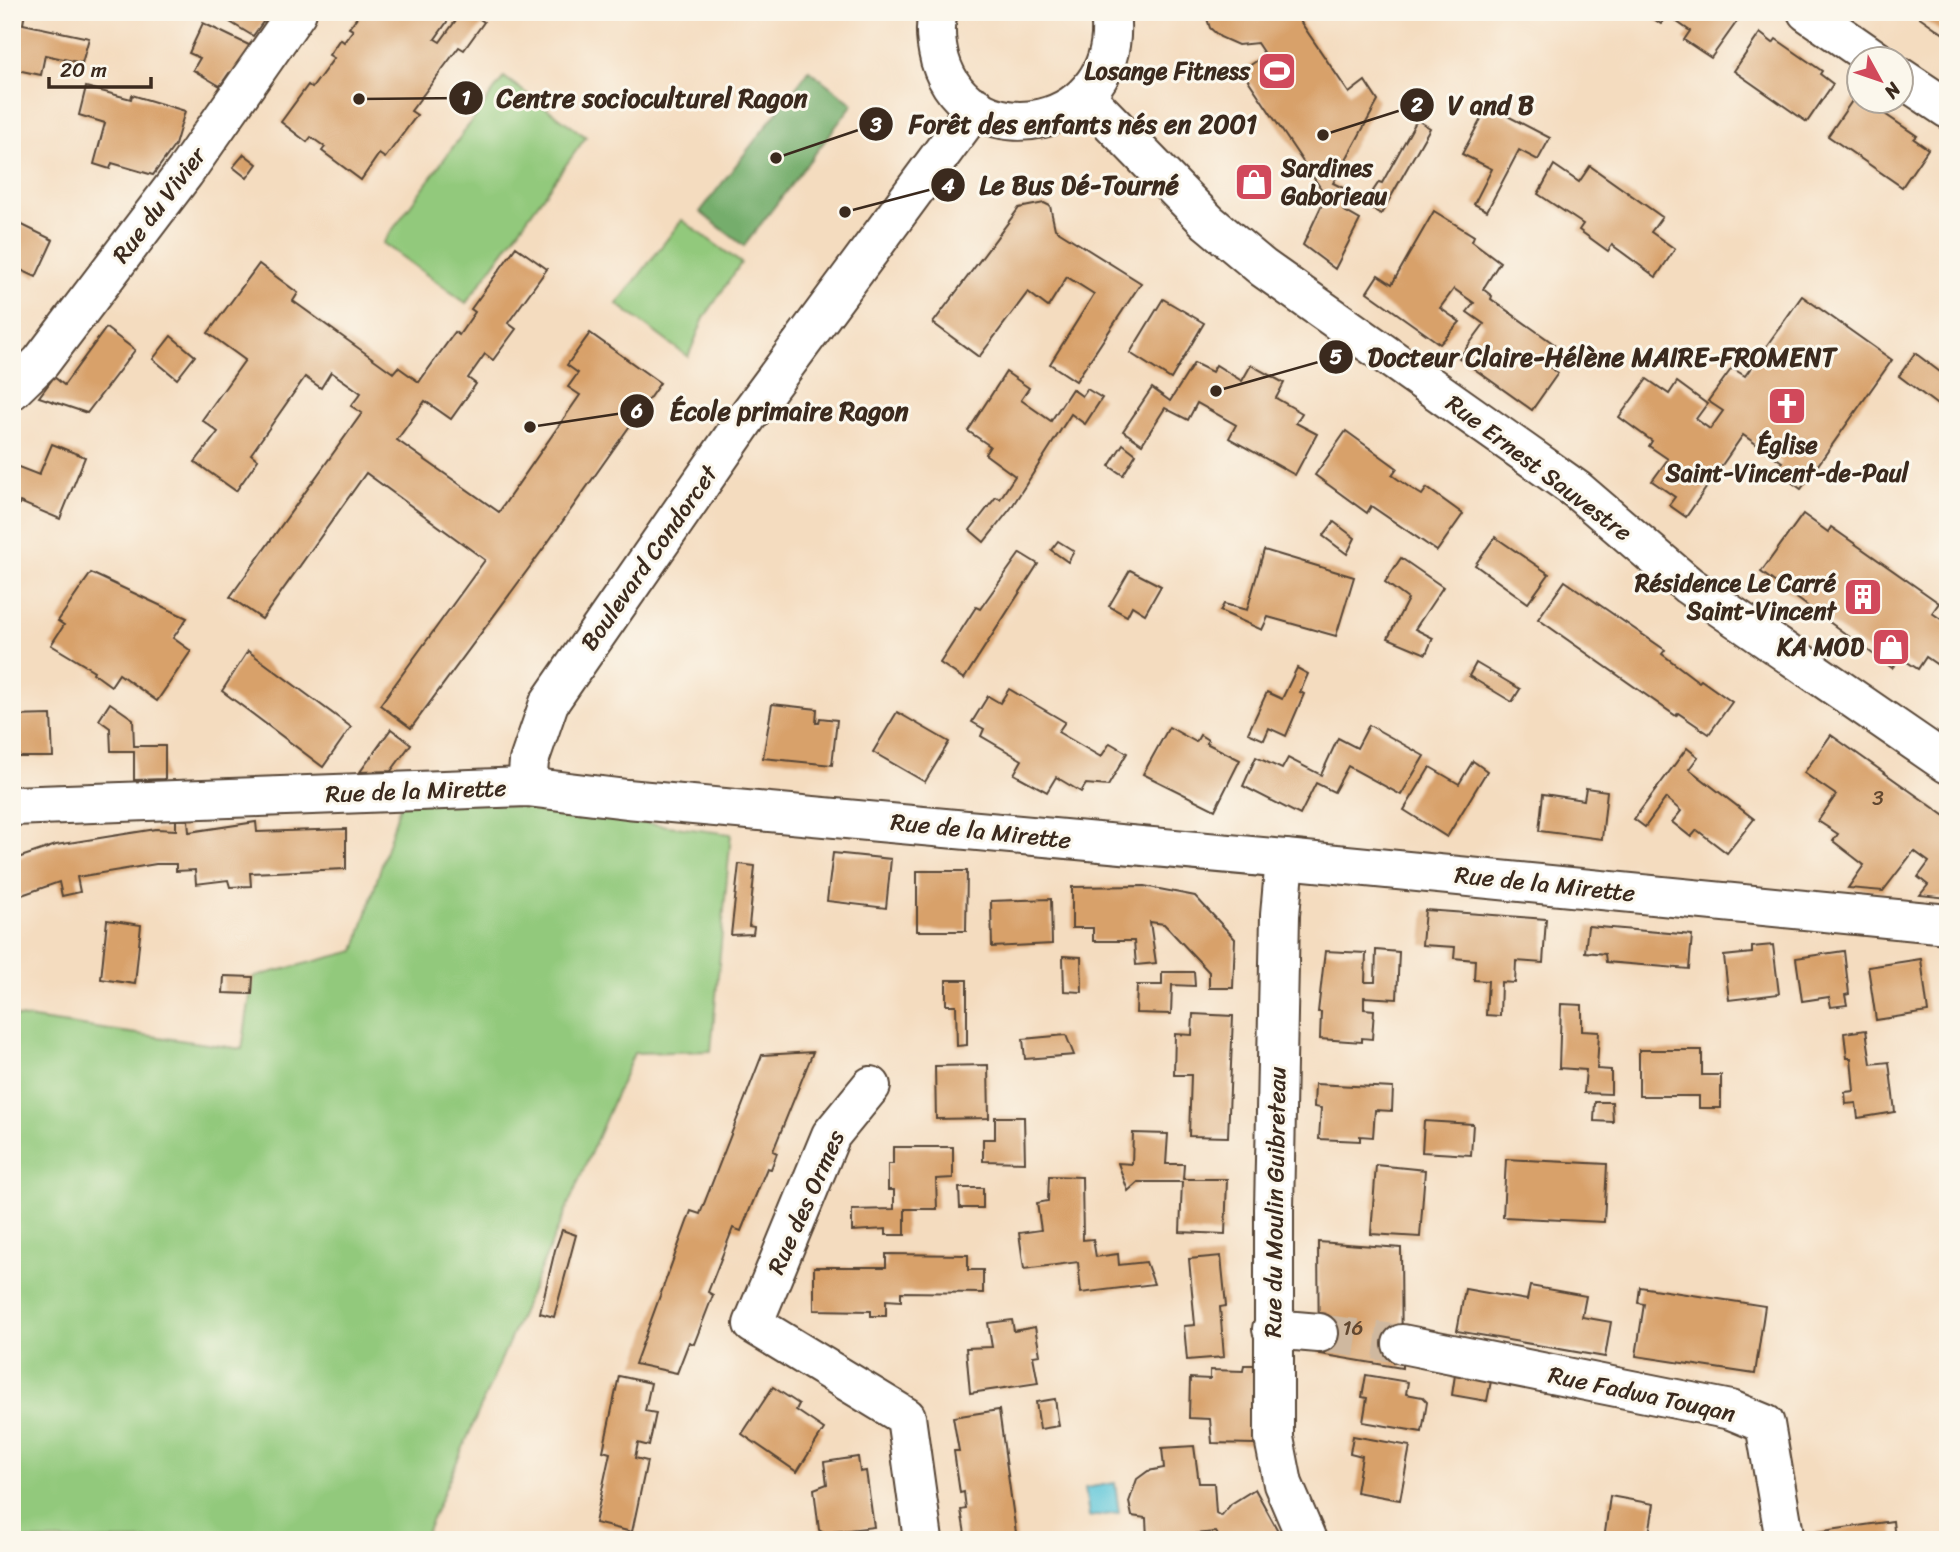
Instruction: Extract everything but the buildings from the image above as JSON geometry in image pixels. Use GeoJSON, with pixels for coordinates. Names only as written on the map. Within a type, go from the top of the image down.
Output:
{"type":"FeatureCollection","features":[{"type":"Feature","properties":{"kind":"street","name":"Rue du Vivier"},"geometry":{"type":"LineString","coordinates":[[12,390],[41,362],[177,182],[297,12]]}},
{"type":"Feature","properties":{"kind":"street"},"geometry":{"type":"LineString","coordinates":[[938,12],[936,46],[943,70],[957,91],[976,107],[997,117],[1021,121],[1044,119],[1066,111],[1085,96],[1100,77],[1109,55],[1112,31],[1110,12]]}},
{"type":"Feature","properties":{"kind":"street"},"geometry":{"type":"LineString","coordinates":[[1807,12],[1855,46]]}},
{"type":"Feature","properties":{"kind":"street"},"geometry":{"type":"LineString","coordinates":[[1914,86],[1948,109]]}},
{"type":"Feature","properties":{"kind":"street","name":"Rue Ernest Sauvestre"},"geometry":{"type":"LineString","coordinates":[[1085,96],[1234,245],[1577,490],[1688,585],[1948,764]]}},
{"type":"Feature","properties":{"kind":"street","name":"Boulevard Condorcet"},"geometry":{"type":"LineString","coordinates":[[527,787],[529,761],[549,703],[747,417],[976,107]]}},
{"type":"Feature","properties":{"kind":"street","name":"Rue de la Mirette"},"geometry":{"type":"LineString","coordinates":[[12,806],[527,787],[627,799],[1285,859],[1948,925]]}},
{"type":"Feature","properties":{"kind":"street","name":"Rue du Moulin Guibreteau"},"geometry":{"type":"LineString","coordinates":[[1285,859],[1280,915],[1272,1329],[1274,1437],[1283,1484],[1307,1540]]}},
{"type":"Feature","properties":{"kind":"street","name":"Rue des Ormes"},"geometry":{"type":"LineString","coordinates":[[871,1086],[831,1135],[753,1324],[906,1417],[923,1540]]}},
{"type":"Feature","properties":{"kind":"street"},"geometry":{"type":"LineString","coordinates":[[1272,1329],[1319,1333]]}},
{"type":"Feature","properties":{"kind":"street","name":"Rue Fadwa Touqan"},"geometry":{"type":"LineString","coordinates":[[1402,1344],[1731,1410],[1765,1424],[1785,1540]]}},
{"type":"Feature","properties":{"kind":"green space"},"geometry":{"type":"Polygon","coordinates":[[[809,70],[853,104],[744,246],[700,212],[809,70]]]}},
{"type":"Feature","properties":{"kind":"green space"},"geometry":{"type":"Polygon","coordinates":[[[504,77],[586,137],[466,303],[383,243],[504,77]]]}},
{"type":"Feature","properties":{"kind":"green space"},"geometry":{"type":"Polygon","coordinates":[[[682,220],[741,263],[704,318],[688,357],[617,304],[682,220]]]}},
{"type":"Feature","properties":{"kind":"green space"},"geometry":{"type":"Polygon","coordinates":[[[404,792],[731,834],[711,1051],[634,1053],[423,1540],[12,1540],[12,1016],[242,1049],[253,977],[355,951],[404,792]]]}},
{"type":"Feature","properties":{"kind":"water"},"geometry":{"type":"Polygon","coordinates":[[[1115,1483],[1119,1513],[1089,1517],[1085,1488],[1115,1483]]]}},
{"type":"Feature","properties":{"kind":"tunnel"},"geometry":{"type":"LineString","coordinates":[[1319,1333],[1402,1344]]}},
{"type":"Feature","properties":{"kind":"place","name":"Losange Fitness"},"geometry":{"type":"Point","coordinates":[1277,71]}},
{"type":"Feature","properties":{"kind":"place","name":"Centre socioculturel Ragon"},"geometry":{"type":"Point","coordinates":[359,99]}},
{"type":"Feature","properties":{"kind":"place","name":"V and B"},"geometry":{"type":"Point","coordinates":[1323,135]}},
{"type":"Feature","properties":{"kind":"place","name":"Forêt des enfants nés en 2001"},"geometry":{"type":"Point","coordinates":[776,158]}},
{"type":"Feature","properties":{"kind":"place","name":"Sardines Gaborieau"},"geometry":{"type":"Point","coordinates":[1254,182]}},
{"type":"Feature","properties":{"kind":"place","name":"Le Bus Dé-Tourné"},"geometry":{"type":"Point","coordinates":[845,212]}},
{"type":"Feature","properties":{"kind":"place","name":"Docteur Claire-Hélène MAIRE-FROMENT"},"geometry":{"type":"Point","coordinates":[1216,391]}},
{"type":"Feature","properties":{"kind":"place","name":"Église Saint-Vincent-de-Paul"},"geometry":{"type":"Point","coordinates":[1787,406]}},
{"type":"Feature","properties":{"kind":"place","name":"École primaire Ragon"},"geometry":{"type":"Point","coordinates":[530,427]}},
{"type":"Feature","properties":{"kind":"place","name":"Résidence Le Carré Saint-Vincent"},"geometry":{"type":"Point","coordinates":[1863,597]}},
{"type":"Feature","properties":{"kind":"place","name":"KA MOD"},"geometry":{"type":"Point","coordinates":[1891,647]}}]}
